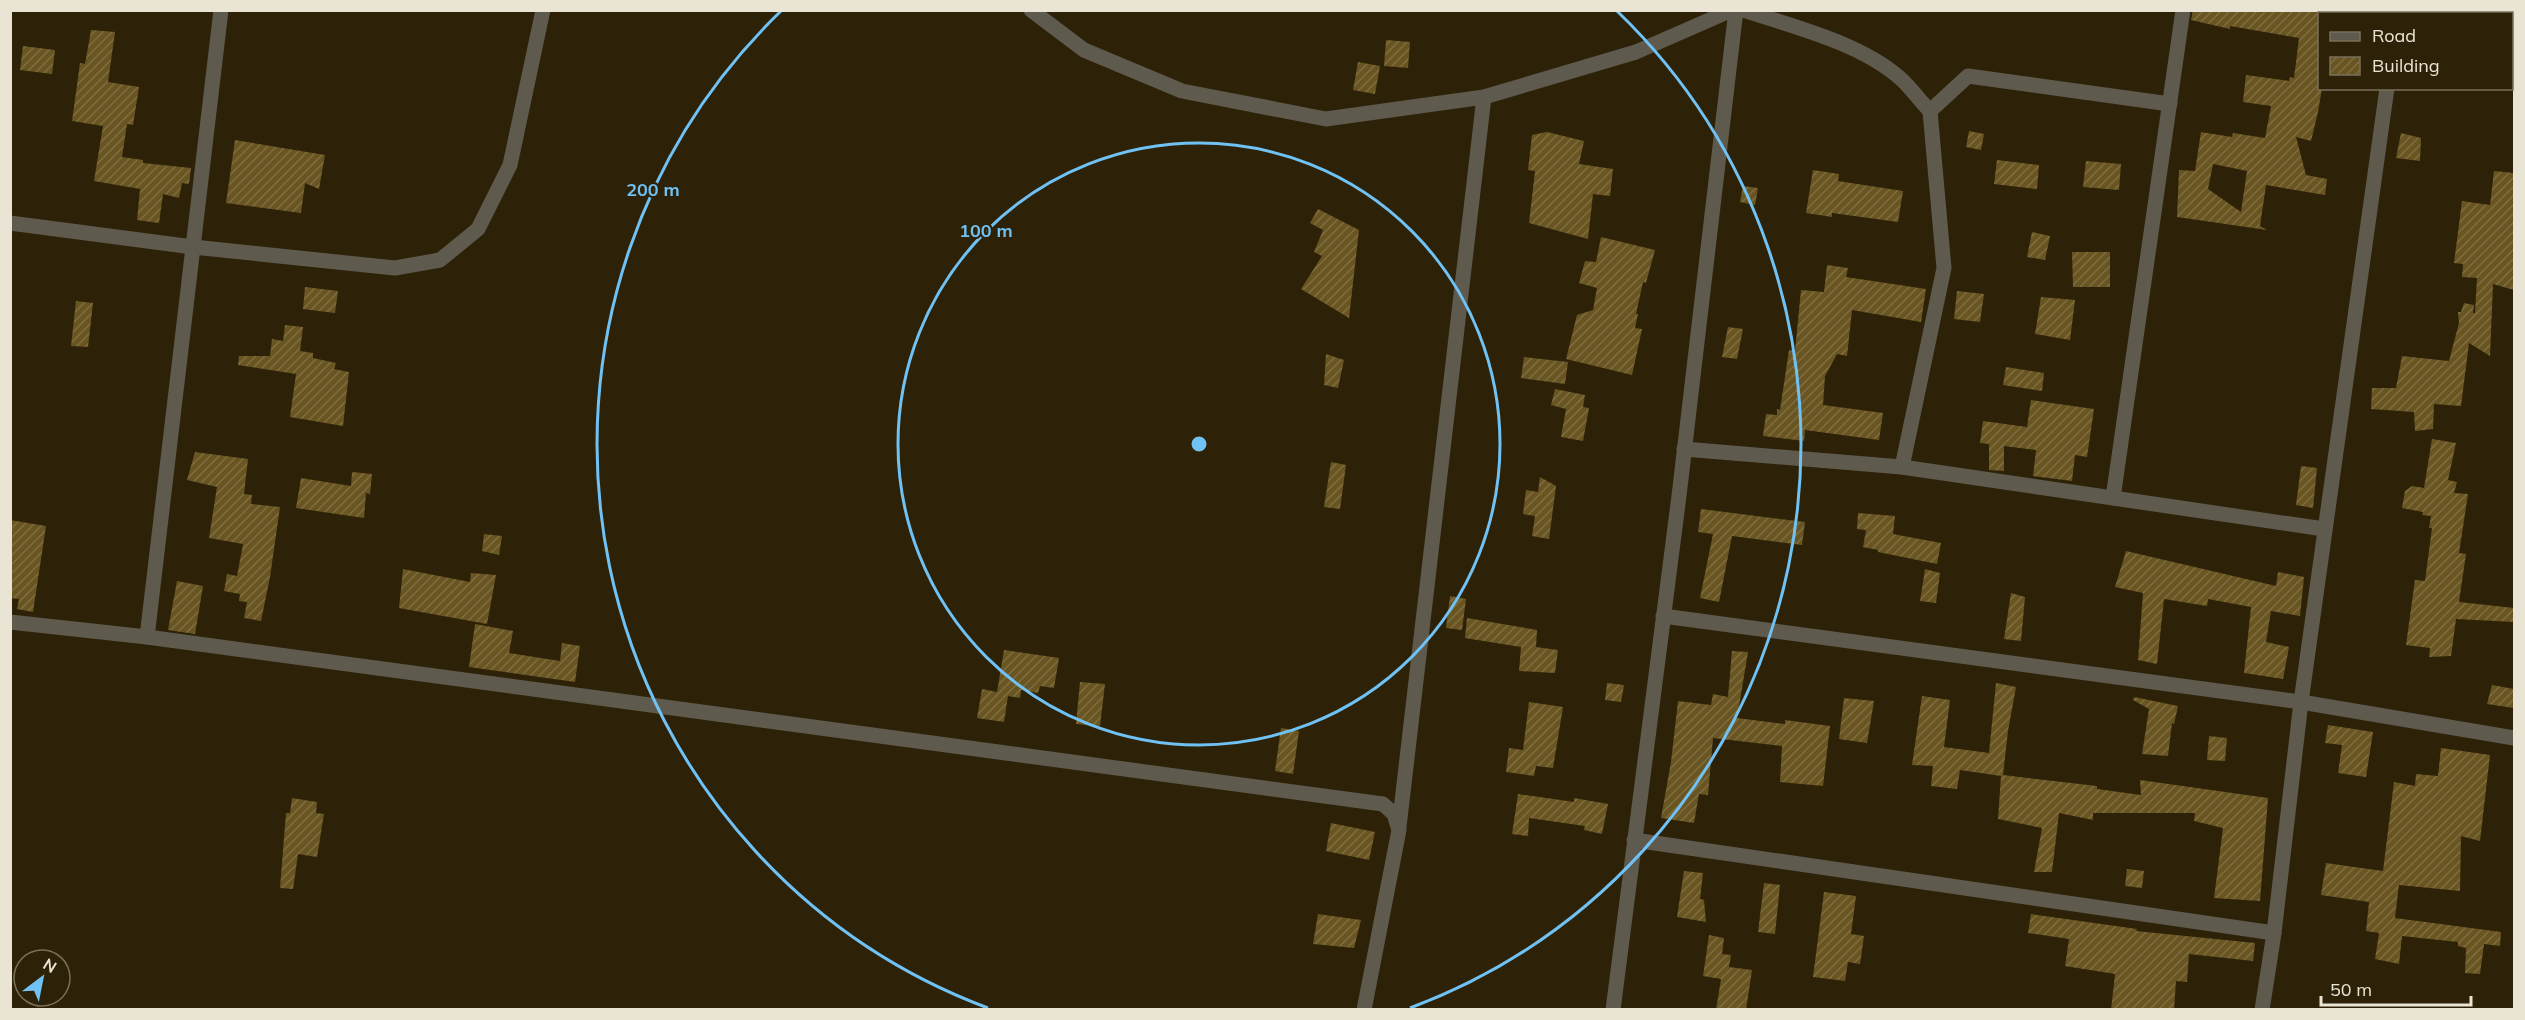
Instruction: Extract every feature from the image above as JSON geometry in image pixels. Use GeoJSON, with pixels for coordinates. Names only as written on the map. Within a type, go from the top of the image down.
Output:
{"type":"FeatureCollection","features":[{"type":"Feature","properties":{"kind":"street"},"geometry":{"type":"LineString","coordinates":[[147,637],[221,10]]}},
{"type":"Feature","properties":{"kind":"street"},"geometry":{"type":"LineString","coordinates":[[10,223],[194,248],[394,267],[440,260],[478,229],[510,165],[543,10]]}},
{"type":"Feature","properties":{"kind":"street"},"geometry":{"type":"LineString","coordinates":[[1031,10],[1084,50],[1182,91],[1274,111],[1326,119],[1484,97],[1636,52],[1732,10]]}},
{"type":"Feature","properties":{"kind":"street"},"geometry":{"type":"LineString","coordinates":[[1613,1010],[1684,449],[1736,10]]}},
{"type":"Feature","properties":{"kind":"street"},"geometry":{"type":"LineString","coordinates":[[1743,10],[1827,38],[1870,58],[1901,79],[1929,111],[1944,268],[1902,467]]}},
{"type":"Feature","properties":{"kind":"street"},"geometry":{"type":"LineString","coordinates":[[2113,498],[2183,10]]}},
{"type":"Feature","properties":{"kind":"street"},"geometry":{"type":"LineString","coordinates":[[1929,111],[1968,76],[2170,104]]}},
{"type":"Feature","properties":{"kind":"street"},"geometry":{"type":"LineString","coordinates":[[2262,1010],[2274,933],[2324,529],[2386,90]]}},
{"type":"Feature","properties":{"kind":"street"},"geometry":{"type":"LineString","coordinates":[[1364,1010],[1399,830],[1484,97]]}},
{"type":"Feature","properties":{"kind":"street"},"geometry":{"type":"LineString","coordinates":[[1684,449],[1902,467],[2324,529]]}},
{"type":"Feature","properties":{"kind":"street"},"geometry":{"type":"LineString","coordinates":[[1663,616],[2301,702],[2514,738]]}},
{"type":"Feature","properties":{"kind":"street"},"geometry":{"type":"LineString","coordinates":[[10,622],[147,637],[1383,804],[1394,814],[1399,830]]}},
{"type":"Feature","properties":{"kind":"street"},"geometry":{"type":"LineString","coordinates":[[1634,840],[2274,933]]}},
{"type":"Feature","properties":{"kind":"building"},"geometry":{"type":"Polygon","coordinates":[[[2193,10],[2319,10],[2318,90],[2322,90],[2318,112],[2311,141],[2296,137],[2306,175],[2327,179],[2325,195],[2266,185],[2260,226],[2267,230],[2177,217],[2179,170],[2195,171],[2201,132],[2232,137],[2233,133],[2265,138],[2271,106],[2243,102],[2246,75],[2289,81],[2290,77],[2294,78],[2299,38],[2230,26],[2230,29],[2191,20],[2193,10]],[[2213,164],[2208,189],[2241,212],[2247,171],[2213,164]]]}},
{"type":"Feature","properties":{"kind":"building"},"geometry":{"type":"Polygon","coordinates":[[[91,30],[115,32],[108,82],[139,87],[133,125],[127,124],[122,157],[143,160],[143,163],[191,168],[189,184],[182,183],[179,198],[163,194],[159,223],[137,220],[140,189],[94,181],[103,126],[72,121],[80,63],[85,64],[91,30]]]}},
{"type":"Feature","properties":{"kind":"building"},"geometry":{"type":"Polygon","coordinates":[[[1386,40],[1410,42],[1408,68],[1384,66],[1386,40]]]}},
{"type":"Feature","properties":{"kind":"building"},"geometry":{"type":"Polygon","coordinates":[[[23,46],[55,50],[52,74],[20,70],[23,46]]]}},
{"type":"Feature","properties":{"kind":"building"},"geometry":{"type":"Polygon","coordinates":[[[1358,62],[1380,66],[1375,94],[1353,90],[1358,62]]]}},
{"type":"Feature","properties":{"kind":"building"},"geometry":{"type":"Polygon","coordinates":[[[1969,131],[1984,134],[1981,150],[1966,147],[1969,131]]]}},
{"type":"Feature","properties":{"kind":"building"},"geometry":{"type":"Polygon","coordinates":[[[1547,132],[1584,141],[1579,164],[1613,169],[1610,196],[1593,194],[1588,239],[1529,223],[1535,171],[1528,170],[1532,135],[1547,132]]]}},
{"type":"Feature","properties":{"kind":"building"},"geometry":{"type":"Polygon","coordinates":[[[2401,133],[2421,138],[2420,161],[2396,158],[2401,133]]]}},
{"type":"Feature","properties":{"kind":"building"},"geometry":{"type":"Polygon","coordinates":[[[235,140],[325,155],[319,189],[305,183],[301,213],[226,203],[235,140]]]}},
{"type":"Feature","properties":{"kind":"building"},"geometry":{"type":"Polygon","coordinates":[[[1997,160],[2039,165],[2037,189],[1994,184],[1997,160]]]}},
{"type":"Feature","properties":{"kind":"building"},"geometry":{"type":"Polygon","coordinates":[[[2086,161],[2121,164],[2119,190],[2083,187],[2086,161]]]}},
{"type":"Feature","properties":{"kind":"building"},"geometry":{"type":"Polygon","coordinates":[[[1813,170],[1839,174],[1838,181],[1903,191],[1898,222],[1832,213],[1832,217],[1806,213],[1813,170]]]}},
{"type":"Feature","properties":{"kind":"building"},"geometry":{"type":"Polygon","coordinates":[[[2494,171],[2514,173],[2514,290],[2493,284],[2490,356],[2469,343],[2461,406],[2434,404],[2433,429],[2415,431],[2414,412],[2371,409],[2372,388],[2396,388],[2402,356],[2449,361],[2459,323],[2458,312],[2461,312],[2464,303],[2474,305],[2473,313],[2475,313],[2477,278],[2462,277],[2463,264],[2454,263],[2462,201],[2490,205],[2494,171]]]}},
{"type":"Feature","properties":{"kind":"building"},"geometry":{"type":"Polygon","coordinates":[[[1743,186],[1758,188],[1755,205],[1740,202],[1743,186]]]}},
{"type":"Feature","properties":{"kind":"building"},"geometry":{"type":"Polygon","coordinates":[[[1318,209],[1359,230],[1349,318],[1301,289],[1322,256],[1314,252],[1323,230],[1310,223],[1318,209]]]}},
{"type":"Feature","properties":{"kind":"building"},"geometry":{"type":"Polygon","coordinates":[[[2032,232],[2050,236],[2045,260],[2027,257],[2032,232]]]}},
{"type":"Feature","properties":{"kind":"building"},"geometry":{"type":"Polygon","coordinates":[[[1601,237],[1655,250],[1646,283],[1643,282],[1636,314],[1638,314],[1635,328],[1642,329],[1632,375],[1566,359],[1577,315],[1593,310],[1597,288],[1579,283],[1585,261],[1596,262],[1601,237]]]}},
{"type":"Feature","properties":{"kind":"building"},"geometry":{"type":"Polygon","coordinates":[[[2072,252],[2110,252],[2110,287],[2073,287],[2072,252]]]}},
{"type":"Feature","properties":{"kind":"building"},"geometry":{"type":"Polygon","coordinates":[[[1827,265],[1848,268],[1846,277],[1926,289],[1921,322],[1852,310],[1847,356],[1837,354],[1825,376],[1823,405],[1883,413],[1879,440],[1805,430],[1804,441],[1763,436],[1766,414],[1777,415],[1777,409],[1780,410],[1789,350],[1795,351],[1801,290],[1824,292],[1827,265]]]}},
{"type":"Feature","properties":{"kind":"building"},"geometry":{"type":"Polygon","coordinates":[[[305,287],[338,291],[335,313],[303,309],[305,287]]]}},
{"type":"Feature","properties":{"kind":"building"},"geometry":{"type":"Polygon","coordinates":[[[1957,291],[1984,294],[1980,322],[1954,319],[1957,291]]]}},
{"type":"Feature","properties":{"kind":"building"},"geometry":{"type":"Polygon","coordinates":[[[2041,297],[2075,300],[2070,340],[2035,334],[2041,297]]]}},
{"type":"Feature","properties":{"kind":"building"},"geometry":{"type":"Polygon","coordinates":[[[76,301],[93,303],[88,347],[71,346],[76,301]]]}},
{"type":"Feature","properties":{"kind":"building"},"geometry":{"type":"Polygon","coordinates":[[[285,325],[303,327],[300,351],[313,353],[313,358],[336,363],[334,369],[349,372],[343,426],[290,417],[296,374],[238,365],[239,356],[270,356],[272,339],[283,341],[285,325]]]}},
{"type":"Feature","properties":{"kind":"building"},"geometry":{"type":"Polygon","coordinates":[[[1728,327],[1743,329],[1737,359],[1722,357],[1728,327]]]}},
{"type":"Feature","properties":{"kind":"building"},"geometry":{"type":"Polygon","coordinates":[[[1326,354],[1344,360],[1338,388],[1324,385],[1326,354]]]}},
{"type":"Feature","properties":{"kind":"building"},"geometry":{"type":"Polygon","coordinates":[[[1524,357],[1568,362],[1565,384],[1521,378],[1524,357]]]}},
{"type":"Feature","properties":{"kind":"building"},"geometry":{"type":"Polygon","coordinates":[[[2006,367],[2044,373],[2042,391],[2003,385],[2006,367]]]}},
{"type":"Feature","properties":{"kind":"building"},"geometry":{"type":"Polygon","coordinates":[[[1555,389],[1585,395],[1583,407],[1589,408],[1583,441],[1561,437],[1566,409],[1551,405],[1555,389]]]}},
{"type":"Feature","properties":{"kind":"building"},"geometry":{"type":"Polygon","coordinates":[[[2031,400],[2094,409],[2087,457],[2075,455],[2072,481],[2033,476],[2036,450],[2004,446],[2004,471],[1989,470],[1989,444],[1980,443],[1983,421],[2027,427],[2031,400]]]}},
{"type":"Feature","properties":{"kind":"building"},"geometry":{"type":"Polygon","coordinates":[[[2432,439],[2456,443],[2448,480],[2457,482],[2454,493],[2468,494],[2459,553],[2466,554],[2459,602],[2514,608],[2514,622],[2456,619],[2451,656],[2429,657],[2430,648],[2406,645],[2415,580],[2425,581],[2432,528],[2429,528],[2431,516],[2402,508],[2405,491],[2412,486],[2424,488],[2432,439]]]}},
{"type":"Feature","properties":{"kind":"building"},"geometry":{"type":"Polygon","coordinates":[[[195,452],[248,459],[244,494],[252,495],[251,504],[280,507],[261,621],[244,618],[247,602],[239,601],[240,594],[224,591],[227,574],[237,576],[243,544],[209,538],[217,487],[187,480],[195,452]]]}},
{"type":"Feature","properties":{"kind":"building"},"geometry":{"type":"Polygon","coordinates":[[[1331,462],[1346,465],[1340,509],[1324,507],[1331,462]]]}},
{"type":"Feature","properties":{"kind":"building"},"geometry":{"type":"Polygon","coordinates":[[[2301,466],[2317,468],[2313,508],[2296,505],[2301,466]]]}},
{"type":"Feature","properties":{"kind":"building"},"geometry":{"type":"Polygon","coordinates":[[[352,472],[372,474],[370,494],[366,493],[364,518],[296,508],[301,478],[351,486],[352,472]]]}},
{"type":"Feature","properties":{"kind":"building"},"geometry":{"type":"Polygon","coordinates":[[[1540,477],[1556,486],[1549,539],[1532,536],[1535,516],[1523,514],[1526,490],[1538,492],[1540,477]]]}},
{"type":"Feature","properties":{"kind":"building"},"geometry":{"type":"Polygon","coordinates":[[[1701,509],[1805,522],[1802,545],[1732,536],[1719,602],[1700,598],[1713,534],[1698,532],[1701,509]]]}},
{"type":"Feature","properties":{"kind":"building"},"geometry":{"type":"Polygon","coordinates":[[[1858,513],[1895,516],[1893,534],[1941,543],[1937,564],[1863,547],[1866,530],[1857,529],[1858,513]]]}},
{"type":"Feature","properties":{"kind":"building"},"geometry":{"type":"Polygon","coordinates":[[[10,520],[46,526],[33,612],[17,609],[19,599],[10,598],[10,520]]]}},
{"type":"Feature","properties":{"kind":"building"},"geometry":{"type":"Polygon","coordinates":[[[484,534],[502,536],[499,555],[482,551],[484,534]]]}},
{"type":"Feature","properties":{"kind":"building"},"geometry":{"type":"Polygon","coordinates":[[[2126,551],[2276,586],[2278,572],[2304,577],[2300,616],[2271,611],[2266,642],[2289,647],[2283,679],[2244,673],[2251,607],[2208,599],[2207,606],[2164,599],[2157,664],[2138,660],[2143,593],[2115,587],[2126,551]]]}},
{"type":"Feature","properties":{"kind":"building"},"geometry":{"type":"Polygon","coordinates":[[[403,569],[470,582],[471,573],[496,575],[487,624],[399,608],[403,569]]]}},
{"type":"Feature","properties":{"kind":"building"},"geometry":{"type":"Polygon","coordinates":[[[1925,569],[1940,573],[1936,603],[1920,601],[1925,569]]]}},
{"type":"Feature","properties":{"kind":"building"},"geometry":{"type":"Polygon","coordinates":[[[177,581],[203,586],[195,634],[168,630],[177,581]]]}},
{"type":"Feature","properties":{"kind":"building"},"geometry":{"type":"Polygon","coordinates":[[[2011,593],[2025,597],[2021,641],[2004,639],[2011,593]]]}},
{"type":"Feature","properties":{"kind":"building"},"geometry":{"type":"Polygon","coordinates":[[[1450,596],[1466,599],[1462,630],[1446,628],[1450,596]]]}},
{"type":"Feature","properties":{"kind":"building"},"geometry":{"type":"Polygon","coordinates":[[[1467,618],[1537,630],[1536,647],[1558,650],[1555,673],[1519,671],[1521,647],[1465,638],[1467,618]]]}},
{"type":"Feature","properties":{"kind":"building"},"geometry":{"type":"Polygon","coordinates":[[[475,624],[513,631],[509,653],[560,661],[562,643],[580,646],[575,682],[469,667],[475,624]]]}},
{"type":"Feature","properties":{"kind":"building"},"geometry":{"type":"Polygon","coordinates":[[[1004,650],[1059,658],[1054,688],[1040,686],[1038,693],[1021,690],[1020,698],[1008,696],[1004,722],[977,718],[982,689],[997,692],[1004,650]]]}},
{"type":"Feature","properties":{"kind":"building"},"geometry":{"type":"Polygon","coordinates":[[[1732,651],[1748,652],[1737,718],[1785,724],[1785,720],[1830,726],[1823,786],[1780,782],[1782,746],[1713,738],[1708,795],[1699,794],[1694,823],[1661,818],[1671,762],[1678,701],[1711,705],[1713,694],[1728,697],[1732,651]]]}},
{"type":"Feature","properties":{"kind":"building"},"geometry":{"type":"Polygon","coordinates":[[[1080,682],[1105,684],[1100,726],[1076,724],[1080,682]]]}},
{"type":"Feature","properties":{"kind":"building"},"geometry":{"type":"Polygon","coordinates":[[[1607,683],[1624,685],[1621,702],[1605,700],[1607,683]]]}},
{"type":"Feature","properties":{"kind":"building"},"geometry":{"type":"Polygon","coordinates":[[[1996,683],[2016,687],[2003,775],[2097,786],[2097,789],[2141,795],[2140,780],[2268,798],[2260,901],[2214,898],[2223,828],[2194,821],[2195,813],[2093,813],[2093,820],[2059,813],[2052,872],[2034,872],[2042,828],[1998,819],[2001,776],[1960,770],[1957,789],[1931,786],[1933,766],[1912,765],[1922,696],[1950,700],[1944,747],[1989,753],[1996,683]]]}},
{"type":"Feature","properties":{"kind":"building"},"geometry":{"type":"Polygon","coordinates":[[[2492,685],[2514,689],[2514,708],[2487,704],[2492,685]]]}},
{"type":"Feature","properties":{"kind":"building"},"geometry":{"type":"Polygon","coordinates":[[[2134,697],[2178,706],[2174,724],[2172,723],[2168,756],[2142,754],[2149,709],[2133,700],[2134,697]]]}},
{"type":"Feature","properties":{"kind":"building"},"geometry":{"type":"Polygon","coordinates":[[[1844,698],[1874,701],[1867,743],[1839,739],[1844,698]]]}},
{"type":"Feature","properties":{"kind":"building"},"geometry":{"type":"Polygon","coordinates":[[[1529,702],[1563,707],[1553,768],[1536,766],[1534,776],[1506,772],[1509,748],[1523,750],[1529,702]]]}},
{"type":"Feature","properties":{"kind":"building"},"geometry":{"type":"Polygon","coordinates":[[[2328,725],[2373,732],[2366,777],[2338,773],[2342,745],[2325,743],[2328,725]]]}},
{"type":"Feature","properties":{"kind":"building"},"geometry":{"type":"Polygon","coordinates":[[[1281,728],[1299,731],[1293,774],[1275,771],[1281,728]]]}},
{"type":"Feature","properties":{"kind":"building"},"geometry":{"type":"Polygon","coordinates":[[[2209,736],[2227,738],[2225,761],[2207,760],[2209,736]]]}},
{"type":"Feature","properties":{"kind":"building"},"geometry":{"type":"Polygon","coordinates":[[[2441,748],[2490,755],[2480,841],[2461,836],[2460,891],[2399,885],[2395,918],[2501,932],[2500,946],[2484,944],[2480,974],[2465,973],[2466,948],[2458,946],[2458,942],[2402,936],[2399,964],[2375,959],[2379,933],[2366,931],[2369,902],[2321,895],[2326,863],[2383,871],[2394,782],[2415,786],[2416,774],[2438,776],[2441,748]]]}},
{"type":"Feature","properties":{"kind":"building"},"geometry":{"type":"Polygon","coordinates":[[[1518,794],[1574,802],[1574,798],[1608,804],[1602,834],[1584,830],[1585,826],[1529,818],[1528,836],[1512,834],[1518,794]]]}},
{"type":"Feature","properties":{"kind":"building"},"geometry":{"type":"Polygon","coordinates":[[[292,798],[317,802],[316,813],[324,814],[317,857],[298,854],[293,889],[280,888],[286,813],[290,813],[292,798]]]}},
{"type":"Feature","properties":{"kind":"building"},"geometry":{"type":"Polygon","coordinates":[[[1331,823],[1375,832],[1369,860],[1326,851],[1331,823]]]}},
{"type":"Feature","properties":{"kind":"building"},"geometry":{"type":"Polygon","coordinates":[[[2127,869],[2144,871],[2142,888],[2125,886],[2127,869]]]}},
{"type":"Feature","properties":{"kind":"building"},"geometry":{"type":"Polygon","coordinates":[[[1684,871],[1703,873],[1700,899],[1704,900],[1706,922],[1677,917],[1684,871]]]}},
{"type":"Feature","properties":{"kind":"building"},"geometry":{"type":"Polygon","coordinates":[[[1764,883],[1780,885],[1775,934],[1758,932],[1764,883]]]}},
{"type":"Feature","properties":{"kind":"building"},"geometry":{"type":"Polygon","coordinates":[[[1824,892],[1856,896],[1851,934],[1864,936],[1860,964],[1848,962],[1845,981],[1813,977],[1824,892]]]}},
{"type":"Feature","properties":{"kind":"building"},"geometry":{"type":"Polygon","coordinates":[[[1318,914],[1361,920],[1354,948],[1313,944],[1318,914]]]}},
{"type":"Feature","properties":{"kind":"building"},"geometry":{"type":"Polygon","coordinates":[[[2031,914],[2137,929],[2136,931],[2255,943],[2253,961],[2189,954],[2187,982],[2176,981],[2174,1010],[2111,1010],[2115,974],[2065,966],[2069,939],[2028,933],[2031,914]]]}},
{"type":"Feature","properties":{"kind":"building"},"geometry":{"type":"Polygon","coordinates":[[[1709,935],[1724,938],[1722,954],[1731,955],[1729,967],[1752,970],[1746,1010],[1716,1010],[1721,979],[1703,976],[1709,935]]]}}]}
